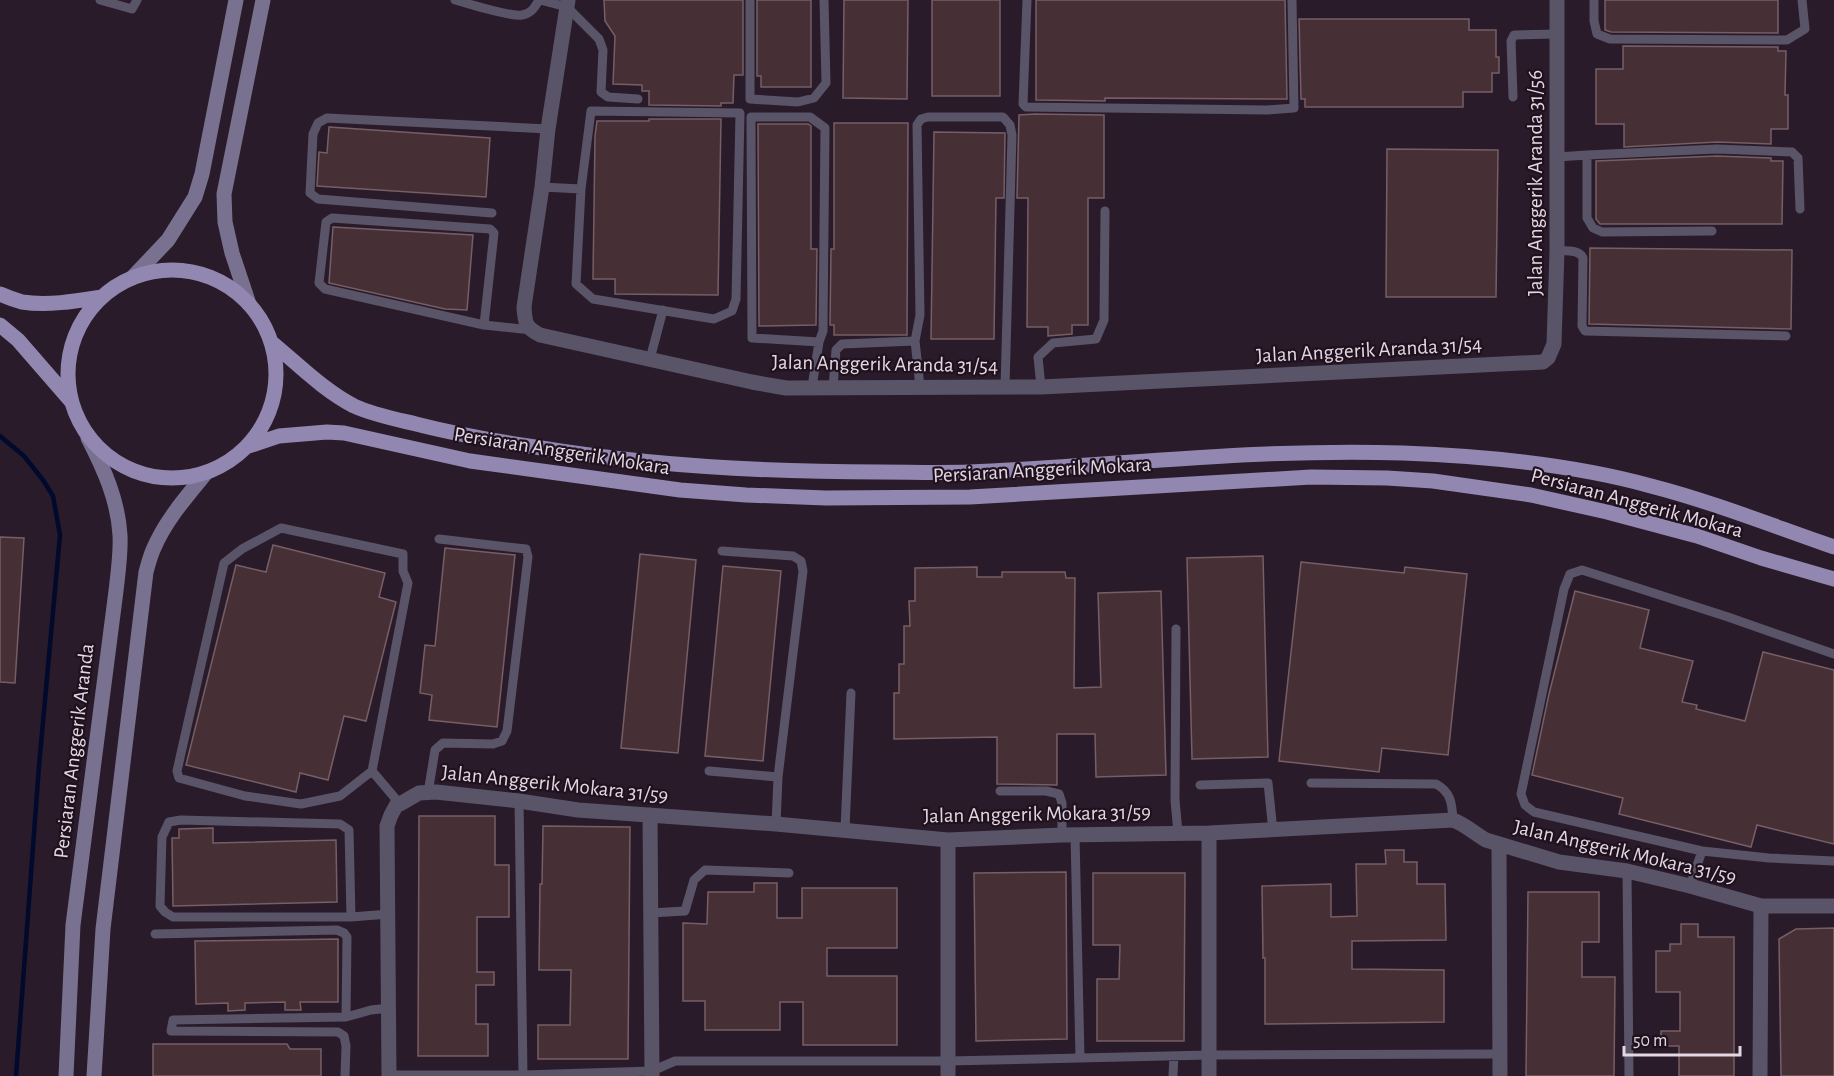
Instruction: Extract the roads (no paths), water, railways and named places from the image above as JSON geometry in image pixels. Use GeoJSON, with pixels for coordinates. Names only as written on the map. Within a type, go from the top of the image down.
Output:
{"type":"FeatureCollection","features":[{"type":"Feature","properties":{"kind":"main road"},"geometry":{"type":"LineString","coordinates":[[132,278],[168,240],[195,197],[202,174],[236,0]]}},
{"type":"Feature","properties":{"kind":"main road"},"geometry":{"type":"LineString","coordinates":[[249,304],[232,253],[225,222],[224,194],[263,0]]}},
{"type":"Feature","properties":{"kind":"main road"},"geometry":{"type":"LineString","coordinates":[[186,270],[221,282],[236,291],[249,304],[266,328],[276,370],[273,398],[263,425],[246,447],[221,466],[206,473],[176,479],[145,475],[130,470],[116,463],[88,438],[71,401],[68,373],[72,345],[84,318],[102,297],[132,278],[150,272],[186,270]]}},
{"type":"Feature","properties":{"kind":"main road"},"geometry":{"type":"LineString","coordinates":[[0,294],[33,303],[77,301],[102,297]]}},
{"type":"Feature","properties":{"kind":"main road"},"geometry":{"type":"LineString","coordinates":[[0,326],[18,340],[71,401]]}},
{"type":"Feature","properties":{"kind":"main road","name":"Persiaran Anggerik Mokara"},"geometry":{"type":"LineString","coordinates":[[271,342],[332,392],[354,406],[381,416],[455,434],[573,453],[673,465],[807,472],[968,472],[1312,452],[1404,453],[1560,466],[1650,485],[1834,547]]}},
{"type":"Feature","properties":{"kind":"main road","name":"Persiaran Anggerik Mokara"},"geometry":{"type":"LineString","coordinates":[[246,447],[279,436],[344,433],[471,461],[680,490],[826,498],[970,497],[1311,477],[1433,481],[1531,495],[1606,512],[1697,536],[1761,558],[1834,579]]}},
{"type":"Feature","properties":{"kind":"main road","name":"Persiaran Anggerik Aranda"},"geometry":{"type":"LineString","coordinates":[[66,1076],[73,925],[116,591],[120,536],[116,504],[106,473],[88,438]]}},
{"type":"Feature","properties":{"kind":"main road"},"geometry":{"type":"LineString","coordinates":[[94,1076],[103,929],[146,572],[153,549],[166,526],[206,473]]}},
{"type":"Feature","properties":{"kind":"street","name":"Jalan Anggerik Aranda 31/56"},"geometry":{"type":"LineString","coordinates":[[1543,362],[1548,358],[1554,344],[1557,250],[1557,0]]}},
{"type":"Feature","properties":{"kind":"street"},"geometry":{"type":"LineString","coordinates":[[531,330],[525,322],[524,307],[542,187],[548,129],[568,4]]}},
{"type":"Feature","properties":{"kind":"street","name":"Jalan Anggerik Aranda 31/54"},"geometry":{"type":"LineString","coordinates":[[531,330],[540,335],[786,388],[1041,387],[1543,362]]}},
{"type":"Feature","properties":{"kind":"street","name":"Jalan Anggerik Mokara 31/59"},"geometry":{"type":"LineString","coordinates":[[400,804],[419,793],[428,793],[519,801],[578,810],[776,824],[948,840],[1273,831],[1454,820],[1499,846],[1559,862],[1627,871],[1761,906],[1834,906]]}},
{"type":"Feature","properties":{"kind":"street"},"geometry":{"type":"LineString","coordinates":[[389,1075],[387,826],[397,804],[400,804]]}},
{"type":"Feature","properties":{"kind":"street"},"geometry":{"type":"LineString","coordinates":[[650,815],[652,1073]]}},
{"type":"Feature","properties":{"kind":"street"},"geometry":{"type":"LineString","coordinates":[[1209,833],[1209,1076]]}},
{"type":"Feature","properties":{"kind":"street"},"geometry":{"type":"LineString","coordinates":[[948,840],[948,1068]]}},
{"type":"Feature","properties":{"kind":"street"},"geometry":{"type":"LineString","coordinates":[[1499,846],[1500,1076]]}},
{"type":"Feature","properties":{"kind":"street"},"geometry":{"type":"LineString","coordinates":[[1760,1076],[1761,906]]}},
{"type":"Feature","properties":{"kind":"lane"},"geometry":{"type":"LineString","coordinates":[[100,0],[132,9],[137,0]]}},
{"type":"Feature","properties":{"kind":"lane"},"geometry":{"type":"LineString","coordinates":[[455,0],[523,15],[533,10],[540,0],[568,4],[599,39],[603,50],[601,92],[608,97],[638,99]]}},
{"type":"Feature","properties":{"kind":"lane"},"geometry":{"type":"LineString","coordinates":[[750,0],[750,99],[798,102],[814,98],[826,83],[824,0]]}},
{"type":"Feature","properties":{"kind":"lane"},"geometry":{"type":"LineString","coordinates":[[1027,0],[1023,104],[1026,107],[1036,109],[1221,108],[1267,110],[1294,108],[1292,0]]}},
{"type":"Feature","properties":{"kind":"lane"},"geometry":{"type":"LineString","coordinates":[[1594,0],[1594,21],[1598,34],[1610,39],[1787,40],[1805,29],[1802,0]]}},
{"type":"Feature","properties":{"kind":"lane"},"geometry":{"type":"LineString","coordinates":[[1514,97],[1511,41],[1514,35],[1557,34]]}},
{"type":"Feature","properties":{"kind":"lane"},"geometry":{"type":"LineString","coordinates":[[591,111],[740,113],[736,299],[732,311],[714,318],[593,299],[576,284],[581,189],[591,111]]}},
{"type":"Feature","properties":{"kind":"lane"},"geometry":{"type":"LineString","coordinates":[[812,387],[819,342],[823,331],[825,128],[810,117],[751,117],[752,338],[819,342]]}},
{"type":"Feature","properties":{"kind":"lane"},"geometry":{"type":"LineString","coordinates":[[920,387],[915,341],[920,315],[917,125],[928,117],[1003,117],[1010,125],[1012,135],[1005,387]]}},
{"type":"Feature","properties":{"kind":"lane"},"geometry":{"type":"LineString","coordinates":[[492,213],[318,199],[310,193],[313,134],[318,123],[327,118],[548,129]]}},
{"type":"Feature","properties":{"kind":"lane"},"geometry":{"type":"LineString","coordinates":[[1557,157],[1717,149],[1792,152],[1798,158],[1800,209]]}},
{"type":"Feature","properties":{"kind":"lane"},"geometry":{"type":"LineString","coordinates":[[1587,155],[1587,218],[1593,228],[1602,232],[1712,231]]}},
{"type":"Feature","properties":{"kind":"lane"},"geometry":{"type":"LineString","coordinates":[[542,187],[581,189]]}},
{"type":"Feature","properties":{"kind":"lane"},"geometry":{"type":"LineString","coordinates":[[1041,387],[1038,357],[1053,343],[1096,339],[1104,320],[1105,211]]}},
{"type":"Feature","properties":{"kind":"lane"},"geometry":{"type":"LineString","coordinates":[[484,325],[494,233],[490,229],[332,218],[326,222],[319,283],[325,289],[484,325],[531,330]]}},
{"type":"Feature","properties":{"kind":"lane"},"geometry":{"type":"LineString","coordinates":[[1557,250],[1577,252],[1583,258],[1582,326],[1585,331],[1786,336]]}},
{"type":"Feature","properties":{"kind":"lane"},"geometry":{"type":"LineString","coordinates":[[650,359],[663,310]]}},
{"type":"Feature","properties":{"kind":"lane"},"geometry":{"type":"LineString","coordinates":[[833,387],[836,350],[842,344],[915,341]]}},
{"type":"Feature","properties":{"kind":"lane"},"geometry":{"type":"LineString","coordinates":[[281,528],[403,554],[403,571],[408,582],[372,771],[340,796],[301,804],[245,796],[179,778],[177,771],[224,563],[242,549],[281,528]]}},
{"type":"Feature","properties":{"kind":"lane"},"geometry":{"type":"LineString","coordinates":[[428,793],[435,750],[443,743],[493,744],[502,741],[507,731],[528,558],[526,549],[439,539]]}},
{"type":"Feature","properties":{"kind":"lane"},"geometry":{"type":"LineString","coordinates":[[722,552],[793,556],[801,561],[803,571],[778,777],[776,824]]}},
{"type":"Feature","properties":{"kind":"lane"},"geometry":{"type":"LineString","coordinates":[[1834,654],[1582,570],[1570,574],[1564,590],[1521,794],[1525,805],[1534,812],[1702,851],[1769,858],[1834,861]]}},
{"type":"Feature","properties":{"kind":"lane"},"geometry":{"type":"LineString","coordinates":[[1176,630],[1175,800],[1178,833]]}},
{"type":"Feature","properties":{"kind":"lane"},"geometry":{"type":"LineString","coordinates":[[845,830],[851,693]]}},
{"type":"Feature","properties":{"kind":"lane"},"geometry":{"type":"LineString","coordinates":[[372,771],[400,804]]}},
{"type":"Feature","properties":{"kind":"lane"},"geometry":{"type":"LineString","coordinates":[[709,771],[778,777]]}},
{"type":"Feature","properties":{"kind":"lane"},"geometry":{"type":"LineString","coordinates":[[1200,785],[1268,783],[1273,831]]}},
{"type":"Feature","properties":{"kind":"lane"},"geometry":{"type":"LineString","coordinates":[[1311,783],[1436,783],[1445,788],[1452,804],[1454,820]]}},
{"type":"Feature","properties":{"kind":"lane"},"geometry":{"type":"LineString","coordinates":[[1000,790],[1046,791],[1059,794],[1062,803],[1068,835],[1080,1058]]}},
{"type":"Feature","properties":{"kind":"lane"},"geometry":{"type":"LineString","coordinates":[[519,801],[523,1075]]}},
{"type":"Feature","properties":{"kind":"lane"},"geometry":{"type":"LineString","coordinates":[[351,917],[349,830],[340,824],[181,820],[169,822],[162,837],[160,906],[173,917],[351,917],[389,914]]}},
{"type":"Feature","properties":{"kind":"lane"},"geometry":{"type":"LineString","coordinates":[[1690,886],[1702,851]]}},
{"type":"Feature","properties":{"kind":"lane"},"geometry":{"type":"LineString","coordinates":[[650,913],[685,911],[694,880],[705,870],[789,873]]}},
{"type":"Feature","properties":{"kind":"lane"},"geometry":{"type":"LineString","coordinates":[[1627,871],[1629,1076]]}},
{"type":"Feature","properties":{"kind":"lane"},"geometry":{"type":"LineString","coordinates":[[155,934],[338,930],[347,937],[346,1017]]}},
{"type":"Feature","properties":{"kind":"lane"},"geometry":{"type":"LineString","coordinates":[[345,1076],[346,1046],[344,1036],[338,1032],[171,1031],[173,1020],[346,1017],[370,1010],[389,1008]]}},
{"type":"Feature","properties":{"kind":"lane"},"geometry":{"type":"LineString","coordinates":[[389,1075],[652,1073],[675,1061],[948,1068],[1080,1058],[1500,1054]]}},
{"type":"Feature","properties":{"kind":"lane"},"geometry":{"type":"LineString","coordinates":[[1173,1076],[1174,1056]]}},
{"type":"Feature","properties":{"kind":"waterway"},"geometry":{"type":"LineString","coordinates":[[0,436],[24,456],[53,496],[60,535],[39,766],[16,1076]]}}]}
